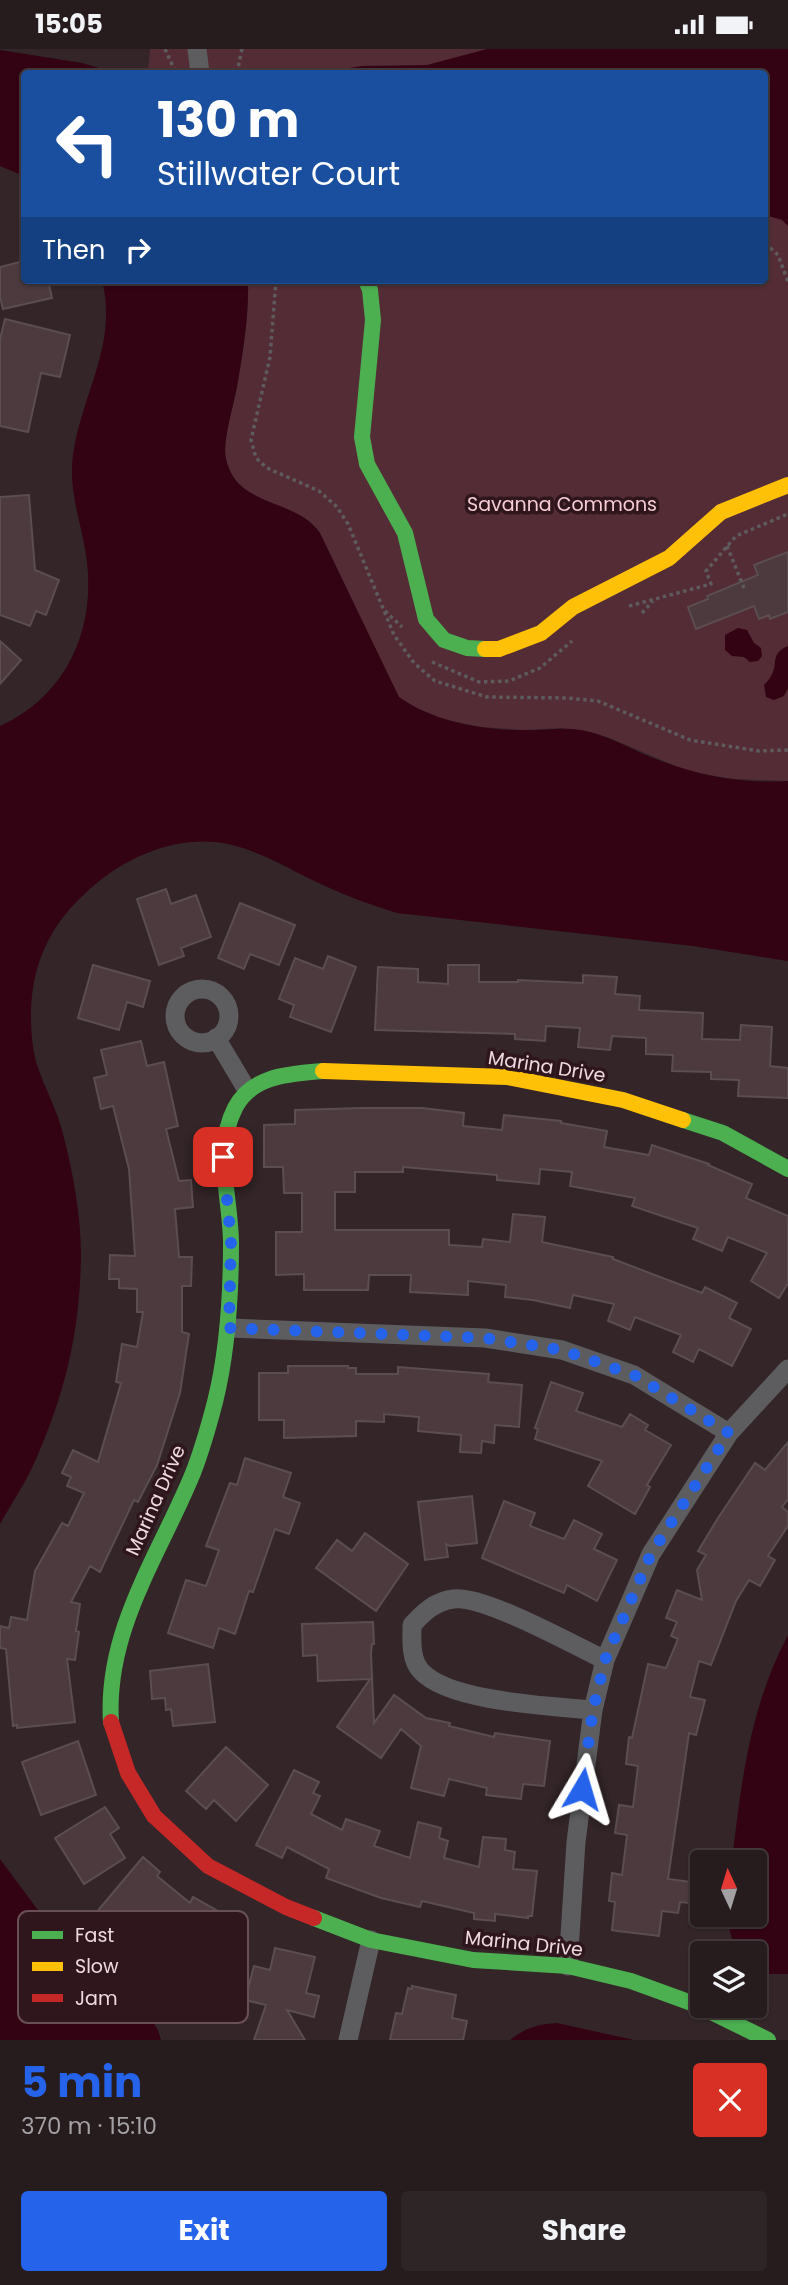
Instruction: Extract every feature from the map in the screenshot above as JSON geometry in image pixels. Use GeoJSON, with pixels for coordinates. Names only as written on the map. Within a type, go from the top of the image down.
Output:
{"type":"FeatureCollection","features":[{"type":"Feature","properties":{"kind":"street"},"geometry":{"type":"LineString","coordinates":[[197,49],[200,70]]}},
{"type":"Feature","properties":{"kind":"street"},"geometry":{"type":"LineString","coordinates":[[368,284],[373,320],[362,437],[367,464],[405,533],[426,619],[444,640],[467,648],[499,649],[541,633],[573,607],[669,558],[721,512],[788,485]]}},
{"type":"Feature","properties":{"kind":"street"},"geometry":{"type":"LineString","coordinates":[[216,1038],[247,1090]]}},
{"type":"Feature","properties":{"kind":"street","name":"Marina Drive"},"geometry":{"type":"LineString","coordinates":[[768,2040],[697,2005],[631,1981],[568,1966],[473,1960],[372,1940],[286,1907],[208,1866],[154,1816],[128,1773],[110,1720],[115,1658],[135,1595],[193,1472],[215,1402],[229,1328],[231,1241],[223,1157],[226,1128],[247,1090],[275,1077],[322,1071],[507,1077],[623,1100],[723,1133],[788,1169]]}},
{"type":"Feature","properties":{"kind":"street"},"geometry":{"type":"LineString","coordinates":[[229,1328],[485,1338],[562,1350],[634,1375],[729,1433]]}},
{"type":"Feature","properties":{"kind":"street"},"geometry":{"type":"LineString","coordinates":[[568,1966],[576,1842],[593,1710],[605,1660],[651,1554],[729,1433],[788,1369]]}},
{"type":"Feature","properties":{"kind":"street"},"geometry":{"type":"LineString","coordinates":[[593,1710],[484,1699],[446,1687],[421,1671],[412,1650],[412,1625],[430,1606],[455,1598],[495,1607],[605,1660]]}},
{"type":"Feature","properties":{"kind":"street"},"geometry":{"type":"LineString","coordinates":[[348,2040],[372,1940]]}},
{"type":"Feature","properties":{"kind":"path"},"geometry":{"type":"LineString","coordinates":[[165,49],[175,70]]}},
{"type":"Feature","properties":{"kind":"path"},"geometry":{"type":"LineString","coordinates":[[238,70],[242,49]]}},
{"type":"Feature","properties":{"kind":"path"},"geometry":{"type":"LineString","coordinates":[[768,246],[778,255],[788,282]]}},
{"type":"Feature","properties":{"kind":"path"},"geometry":{"type":"LineString","coordinates":[[275,284],[270,357],[251,440],[256,458],[267,468],[319,491],[337,507],[348,524],[394,635],[414,663],[435,681],[487,697],[598,701],[690,740],[759,751],[788,750]]}},
{"type":"Feature","properties":{"kind":"path"},"geometry":{"type":"LineString","coordinates":[[727,546],[744,587]]}},
{"type":"Feature","properties":{"kind":"path"},"geometry":{"type":"LineString","coordinates":[[642,613],[654,600]]}},
{"type":"Feature","properties":{"kind":"green space","name":"Savanna Commons"},"geometry":{"type":"Polygon","coordinates":[[[150,49],[788,49],[788,781],[734,779],[690,772],[607,737],[562,728],[524,730],[481,727],[442,719],[413,707],[399,697],[391,683],[320,533],[312,524],[293,512],[248,492],[233,477],[225,450],[243,347],[248,284],[768,284],[768,70],[148,70],[150,49]]]}},
{"type":"Feature","properties":{"kind":"shaded area"},"geometry":{"type":"Polygon","coordinates":[[[487,49],[788,49],[788,226],[782,220],[768,216],[768,70],[336,70],[362,66],[427,65],[487,49]]]}},
{"type":"Feature","properties":{"kind":"shaded area"},"geometry":{"type":"Polygon","coordinates":[[[0,50],[82,63],[106,70],[21,70],[21,175],[0,166],[0,50]]]}},
{"type":"Feature","properties":{"kind":"shaded area"},"geometry":{"type":"Polygon","coordinates":[[[103,284],[248,284],[243,347],[226,442],[227,464],[236,481],[249,492],[303,517],[320,533],[399,697],[428,713],[478,727],[581,730],[701,773],[753,781],[788,781],[788,961],[693,946],[397,913],[332,889],[257,853],[215,842],[168,846],[138,857],[110,873],[83,895],[58,924],[41,956],[32,993],[31,1026],[35,1059],[60,1125],[76,1194],[81,1240],[80,1283],[74,1335],[56,1409],[32,1468],[0,1524],[0,726],[24,713],[44,696],[73,656],[82,633],[88,582],[72,468],[77,432],[102,348],[106,304],[103,284]]]}},
{"type":"Feature","properties":{"kind":"shaded area"},"geometry":{"type":"Polygon","coordinates":[[[738,628],[747,630],[754,643],[761,648],[762,656],[758,661],[750,662],[744,657],[732,656],[725,650],[725,635],[738,628]]]}},
{"type":"Feature","properties":{"kind":"shaded area"},"geometry":{"type":"Polygon","coordinates":[[[788,646],[788,688],[784,696],[774,700],[766,697],[764,685],[773,672],[778,652],[788,646]]]}},
{"type":"Feature","properties":{"kind":"shaded area"},"geometry":{"type":"Polygon","coordinates":[[[788,1635],[788,1974],[767,1974],[767,1941],[733,1941],[730,1927],[767,1927],[767,1850],[733,1850],[749,1745],[764,1690],[788,1635]]]}},
{"type":"Feature","properties":{"kind":"shaded area"},"geometry":{"type":"Polygon","coordinates":[[[0,1859],[39,1911],[18,1911],[18,2023],[153,2023],[161,2040],[0,2040],[0,1859]]]}},
{"type":"Feature","properties":{"kind":"shaded area"},"geometry":{"type":"Polygon","coordinates":[[[557,2023],[634,2040],[510,2040],[532,2027],[557,2023]]]}},
{"type":"Feature","properties":{"kind":"building"},"geometry":{"type":"Polygon","coordinates":[[[21,262],[21,284],[49,284],[52,298],[3,309],[0,297],[0,267],[21,262]]]}},
{"type":"Feature","properties":{"kind":"building"},"geometry":{"type":"Polygon","coordinates":[[[5,319],[70,335],[60,377],[41,373],[28,432],[0,426],[0,339],[5,319]]]}},
{"type":"Feature","properties":{"kind":"building"},"geometry":{"type":"Polygon","coordinates":[[[29,495],[35,570],[59,580],[46,615],[36,611],[30,626],[0,615],[0,497],[29,495]]]}},
{"type":"Feature","properties":{"kind":"building"},"geometry":{"type":"Polygon","coordinates":[[[788,552],[788,612],[770,619],[769,615],[759,619],[754,606],[696,629],[688,607],[708,599],[707,596],[758,575],[754,565],[788,552]]]}},
{"type":"Feature","properties":{"kind":"building"},"geometry":{"type":"Polygon","coordinates":[[[0,641],[21,660],[0,684],[0,641]]]}},
{"type":"Feature","properties":{"kind":"building"},"geometry":{"type":"Polygon","coordinates":[[[166,889],[171,904],[196,895],[211,937],[181,948],[184,956],[159,965],[137,899],[166,889]]]}},
{"type":"Feature","properties":{"kind":"building"},"geometry":{"type":"Polygon","coordinates":[[[240,903],[295,925],[279,965],[250,954],[244,969],[218,958],[240,903]]]}},
{"type":"Feature","properties":{"kind":"building"},"geometry":{"type":"Polygon","coordinates":[[[328,956],[356,967],[331,1032],[290,1017],[294,1005],[279,999],[295,958],[323,969],[328,956]]]}},
{"type":"Feature","properties":{"kind":"building"},"geometry":{"type":"Polygon","coordinates":[[[93,965],[150,981],[143,1007],[127,1002],[119,1030],[78,1018],[93,965]]]}},
{"type":"Feature","properties":{"kind":"building"},"geometry":{"type":"Polygon","coordinates":[[[448,965],[479,965],[479,982],[518,980],[583,983],[583,975],[617,977],[615,994],[640,996],[639,1010],[703,1013],[702,1039],[740,1040],[741,1025],[772,1027],[770,1066],[788,1068],[788,1098],[738,1096],[739,1080],[711,1079],[711,1072],[672,1071],[673,1055],[646,1054],[646,1038],[612,1036],[610,1050],[578,1047],[580,1028],[546,1026],[545,1041],[515,1039],[515,1034],[375,1030],[378,967],[418,969],[418,982],[448,984],[448,965]]]}},
{"type":"Feature","properties":{"kind":"building"},"geometry":{"type":"Polygon","coordinates":[[[141,1041],[147,1066],[164,1062],[178,1126],[166,1129],[179,1181],[191,1180],[193,1207],[175,1209],[179,1257],[192,1257],[191,1286],[182,1286],[182,1332],[189,1334],[180,1393],[157,1465],[138,1502],[134,1500],[100,1572],[90,1566],[71,1602],[80,1604],[75,1660],[67,1659],[75,1722],[17,1728],[17,1725],[13,1726],[6,1649],[0,1648],[0,1626],[9,1628],[11,1617],[27,1620],[35,1571],[62,1523],[68,1526],[84,1493],[67,1486],[71,1477],[62,1473],[73,1450],[98,1462],[121,1383],[116,1382],[122,1344],[137,1347],[143,1312],[137,1312],[137,1289],[119,1288],[119,1279],[109,1279],[110,1255],[135,1256],[129,1169],[113,1106],[101,1109],[94,1078],[107,1075],[101,1050],[141,1041]]]}},
{"type":"Feature","properties":{"kind":"building"},"geometry":{"type":"Polygon","coordinates":[[[422,1108],[464,1113],[463,1126],[502,1130],[504,1115],[561,1121],[607,1131],[604,1147],[649,1155],[652,1145],[709,1164],[752,1184],[746,1198],[788,1216],[788,1283],[779,1298],[751,1281],[767,1253],[728,1237],[722,1251],[693,1239],[698,1228],[632,1206],[635,1198],[570,1186],[572,1172],[540,1169],[539,1184],[497,1180],[497,1175],[403,1167],[403,1172],[355,1172],[355,1192],[335,1192],[335,1230],[449,1230],[449,1245],[482,1247],[483,1239],[510,1242],[513,1214],[545,1217],[542,1242],[613,1257],[702,1293],[705,1287],[737,1303],[729,1318],[751,1329],[732,1366],[699,1349],[693,1362],[673,1352],[681,1335],[635,1317],[630,1330],[608,1321],[614,1304],[573,1295],[570,1308],[505,1297],[506,1285],[468,1281],[468,1295],[410,1292],[411,1275],[369,1275],[368,1290],[304,1290],[304,1274],[276,1275],[276,1232],[302,1232],[302,1193],[284,1193],[283,1167],[264,1167],[264,1125],[295,1124],[295,1110],[422,1108]]]}},
{"type":"Feature","properties":{"kind":"building"},"geometry":{"type":"Polygon","coordinates":[[[288,1366],[348,1366],[356,1368],[356,1374],[398,1374],[398,1367],[489,1374],[488,1382],[522,1385],[519,1427],[495,1425],[494,1443],[482,1441],[481,1453],[460,1452],[461,1435],[418,1431],[419,1417],[384,1414],[384,1422],[356,1421],[356,1436],[284,1438],[284,1420],[259,1420],[259,1373],[288,1373],[288,1366]]]}},
{"type":"Feature","properties":{"kind":"building"},"geometry":{"type":"Polygon","coordinates":[[[551,1382],[583,1393],[576,1411],[622,1427],[630,1414],[648,1425],[645,1430],[671,1445],[647,1485],[650,1487],[635,1514],[588,1486],[602,1461],[535,1439],[538,1429],[535,1428],[551,1382]]]}},
{"type":"Feature","properties":{"kind":"building"},"geometry":{"type":"Polygon","coordinates":[[[788,1442],[788,1499],[782,1507],[788,1512],[788,1526],[768,1556],[775,1560],[760,1586],[749,1580],[736,1601],[711,1665],[699,1661],[690,1697],[705,1700],[696,1735],[689,1733],[668,1879],[690,1882],[689,1903],[680,1902],[678,1913],[662,1911],[659,1936],[612,1930],[615,1902],[609,1901],[612,1873],[622,1875],[627,1835],[615,1833],[619,1805],[633,1807],[638,1766],[626,1764],[629,1737],[632,1738],[648,1664],[666,1668],[678,1639],[671,1636],[677,1622],[666,1618],[677,1590],[702,1600],[697,1570],[706,1555],[698,1551],[755,1463],[765,1470],[788,1442]]]}},
{"type":"Feature","properties":{"kind":"building"},"geometry":{"type":"Polygon","coordinates":[[[245,1458],[291,1473],[283,1497],[300,1503],[289,1534],[275,1529],[253,1592],[249,1591],[235,1634],[219,1628],[213,1648],[168,1633],[186,1580],[206,1586],[219,1550],[206,1546],[230,1483],[237,1485],[245,1458]]]}},
{"type":"Feature","properties":{"kind":"building"},"geometry":{"type":"Polygon","coordinates":[[[472,1496],[477,1543],[450,1546],[446,1544],[448,1557],[425,1560],[418,1502],[472,1496]]]}},
{"type":"Feature","properties":{"kind":"building"},"geometry":{"type":"Polygon","coordinates":[[[504,1501],[535,1513],[530,1526],[564,1539],[574,1520],[602,1534],[594,1549],[617,1560],[597,1601],[567,1585],[564,1593],[482,1558],[504,1501]]]}},
{"type":"Feature","properties":{"kind":"building"},"geometry":{"type":"Polygon","coordinates":[[[365,1533],[408,1564],[376,1611],[316,1568],[337,1540],[352,1551],[365,1533]]]}},
{"type":"Feature","properties":{"kind":"building"},"geometry":{"type":"Polygon","coordinates":[[[373,1622],[374,1644],[371,1653],[374,1723],[394,1695],[426,1718],[450,1723],[449,1726],[494,1737],[495,1733],[550,1741],[544,1786],[523,1784],[521,1799],[486,1795],[487,1788],[449,1779],[444,1796],[411,1788],[421,1746],[401,1729],[381,1758],[337,1727],[370,1679],[318,1681],[317,1655],[303,1656],[302,1624],[373,1622]]]}},
{"type":"Feature","properties":{"kind":"building"},"geometry":{"type":"Polygon","coordinates":[[[208,1664],[215,1722],[173,1726],[171,1709],[166,1710],[165,1698],[152,1699],[150,1671],[208,1664]]]}},
{"type":"Feature","properties":{"kind":"building"},"geometry":{"type":"Polygon","coordinates":[[[78,1741],[96,1795],[41,1815],[22,1762],[78,1741]]]}},
{"type":"Feature","properties":{"kind":"building"},"geometry":{"type":"Polygon","coordinates":[[[226,1747],[268,1785],[236,1821],[214,1800],[206,1809],[186,1791],[226,1747]]]}},
{"type":"Feature","properties":{"kind":"building"},"geometry":{"type":"Polygon","coordinates":[[[294,1770],[319,1782],[313,1793],[320,1796],[311,1814],[342,1830],[346,1819],[380,1831],[374,1846],[410,1858],[418,1822],[441,1828],[439,1838],[448,1841],[444,1858],[479,1867],[483,1837],[506,1839],[505,1850],[515,1852],[513,1869],[537,1871],[532,1916],[528,1918],[495,1914],[495,1921],[474,1919],[474,1913],[422,1901],[420,1907],[381,1898],[326,1878],[329,1869],[287,1847],[282,1858],[256,1845],[294,1770]]]}},
{"type":"Feature","properties":{"kind":"building"},"geometry":{"type":"Polygon","coordinates":[[[105,1807],[119,1828],[110,1834],[125,1858],[84,1884],[55,1838],[105,1807]]]}},
{"type":"Feature","properties":{"kind":"building"},"geometry":{"type":"Polygon","coordinates":[[[143,1857],[160,1872],[157,1876],[190,1903],[193,1897],[218,1911],[98,1911],[143,1857]]]}},
{"type":"Feature","properties":{"kind":"building"},"geometry":{"type":"Polygon","coordinates":[[[275,1948],[315,1957],[306,1993],[319,1996],[314,2017],[287,2010],[305,2040],[254,2040],[266,2005],[248,2001],[248,1989],[254,1966],[270,1970],[275,1948]]]}},
{"type":"Feature","properties":{"kind":"building"},"geometry":{"type":"Polygon","coordinates":[[[412,1986],[456,1995],[452,2018],[467,2021],[463,2040],[390,2040],[396,2013],[402,2014],[408,1988],[412,1989],[412,1986]]]}},
{"type":"Feature","properties":{"kind":"traffic: fast"},"geometry":{"type":"LineString","coordinates":[[368,284],[373,320],[362,437],[367,464],[405,533],[426,619],[444,640],[467,648],[485,649]]}},
{"type":"Feature","properties":{"kind":"traffic: fast"},"geometry":{"type":"LineString","coordinates":[[111,1722],[111,1688],[126,1624],[137,1593],[193,1473],[208,1429],[219,1382],[226,1343],[230,1284],[231,1244],[224,1158],[229,1124],[235,1108],[251,1089],[273,1078],[323,1071]]}},
{"type":"Feature","properties":{"kind":"traffic: fast"},"geometry":{"type":"LineString","coordinates":[[683,1120],[723,1133],[788,1169]]}},
{"type":"Feature","properties":{"kind":"traffic: fast"},"geometry":{"type":"LineString","coordinates":[[314,1918],[371,1940],[473,1960],[568,1966],[631,1981],[697,2005],[768,2040]]}},
{"type":"Feature","properties":{"kind":"traffic: slow"},"geometry":{"type":"LineString","coordinates":[[485,649],[499,649],[541,633],[573,607],[669,558],[721,512],[788,485]]}},
{"type":"Feature","properties":{"kind":"traffic: slow"},"geometry":{"type":"LineString","coordinates":[[323,1071],[507,1077],[623,1100],[683,1120]]}},
{"type":"Feature","properties":{"kind":"traffic: jam"},"geometry":{"type":"LineString","coordinates":[[111,1722],[128,1773],[154,1816],[208,1866],[286,1907],[314,1918]]}},
{"type":"Feature","properties":{"kind":"route"},"geometry":{"type":"LineString","coordinates":[[223,1157],[231,1241],[229,1328],[485,1338],[562,1350],[634,1375],[729,1433],[651,1554],[605,1660],[593,1710],[582,1789]]}}]}
